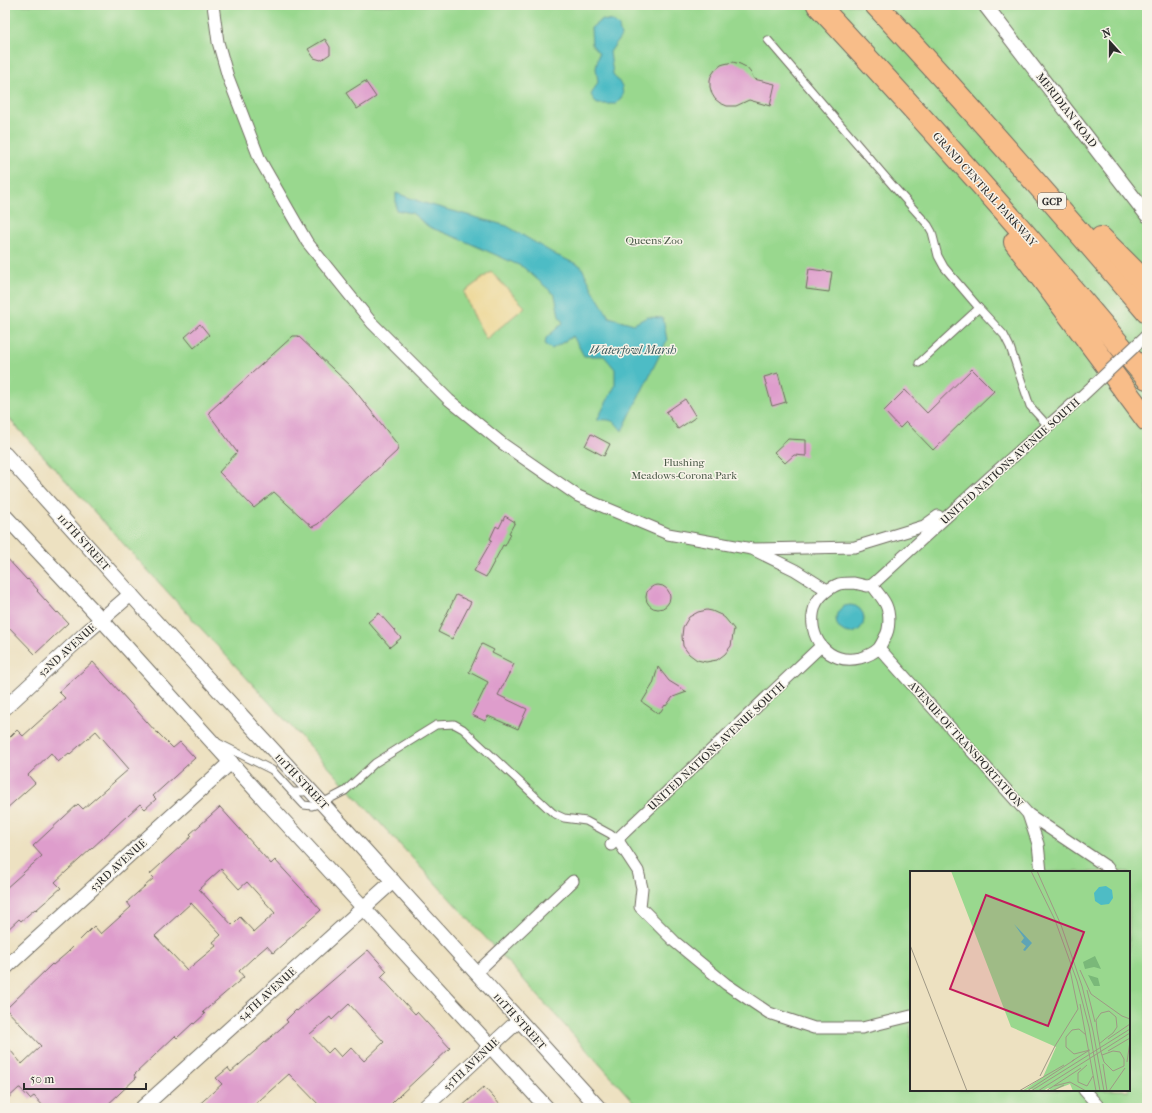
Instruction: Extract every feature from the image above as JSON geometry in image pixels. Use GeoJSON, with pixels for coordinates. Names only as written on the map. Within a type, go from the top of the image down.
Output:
{"type":"FeatureCollection","features":[{"type":"Feature","properties":{"kind":"highway","name":"GRAND CENTRAL PARKWAY"},"geometry":{"type":"LineString","coordinates":[[818,5],[926,123],[1043,255],[1147,378]]}},
{"type":"Feature","properties":{"kind":"highway","name":"GCP"},"geometry":{"type":"LineString","coordinates":[[876,5],[1020,164],[1147,312]]}},
{"type":"Feature","properties":{"kind":"highway"},"geometry":{"type":"LineString","coordinates":[[956,92],[1147,284]]}},
{"type":"Feature","properties":{"kind":"highway"},"geometry":{"type":"LineString","coordinates":[[926,123],[1147,420]]}},
{"type":"Feature","properties":{"kind":"street"},"geometry":{"type":"LineString","coordinates":[[213,5],[218,42],[228,77],[260,160],[307,242],[377,328],[449,400],[503,444],[578,496],[668,534],[752,549],[855,548],[924,526],[990,477]]}},
{"type":"Feature","properties":{"kind":"street","name":"MERIDIAN ROAD"},"geometry":{"type":"LineString","coordinates":[[986,5],[1147,215]]}},
{"type":"Feature","properties":{"kind":"street","name":"UNITED NATIONS AVENUE SOUTH"},"geometry":{"type":"LineString","coordinates":[[872,585],[990,477],[1082,396],[1147,335]]}},
{"type":"Feature","properties":{"kind":"street","name":"111TH STREET"},"geometry":{"type":"LineString","coordinates":[[5,454],[599,1108]]}},
{"type":"Feature","properties":{"kind":"street"},"geometry":{"type":"LineString","coordinates":[[5,516],[547,1108]]}},
{"type":"Feature","properties":{"kind":"street"},"geometry":{"type":"LineString","coordinates":[[752,549],[795,570],[827,590]]}},
{"type":"Feature","properties":{"kind":"street"},"geometry":{"type":"LineString","coordinates":[[854,583],[867,586],[872,585],[886,605],[890,620],[887,634],[879,648],[868,656],[852,660],[839,658],[827,652],[821,646],[814,635],[812,617],[816,604],[827,590],[839,584],[854,583]]}},
{"type":"Feature","properties":{"kind":"street","name":"52ND AVENUE"},"geometry":{"type":"LineString","coordinates":[[5,708],[131,594]]}},
{"type":"Feature","properties":{"kind":"street","name":"UNITED NATIONS AVENUE SOUTH"},"geometry":{"type":"LineString","coordinates":[[614,842],[821,646]]}},
{"type":"Feature","properties":{"kind":"street","name":"AVENUE OF TRANSPORTATION"},"geometry":{"type":"LineString","coordinates":[[879,648],[1028,814],[1038,844],[1041,871]]}},
{"type":"Feature","properties":{"kind":"street","name":"53RD AVENUE"},"geometry":{"type":"LineString","coordinates":[[5,968],[231,762]]}},
{"type":"Feature","properties":{"kind":"street"},"geometry":{"type":"LineString","coordinates":[[1028,814],[1107,867],[1110,871]]}},
{"type":"Feature","properties":{"kind":"street"},"geometry":{"type":"LineString","coordinates":[[614,842],[638,871],[642,888],[640,907],[675,942],[726,984],[769,1013],[814,1028],[862,1028],[910,1016]]}},
{"type":"Feature","properties":{"kind":"street","name":"54TH AVENUE"},"geometry":{"type":"LineString","coordinates":[[142,1108],[392,881]]}},
{"type":"Feature","properties":{"kind":"street"},"geometry":{"type":"LineString","coordinates":[[476,973],[574,881]]}},
{"type":"Feature","properties":{"kind":"street","name":"55TH AVENUE"},"geometry":{"type":"LineString","coordinates":[[424,1108],[519,1020]]}},
{"type":"Feature","properties":{"kind":"street"},"geometry":{"type":"LineString","coordinates":[[1085,1091],[1100,1108]]}},
{"type":"Feature","properties":{"kind":"lane"},"geometry":{"type":"LineString","coordinates":[[768,40],[928,225],[932,232],[938,256],[944,267],[1004,335],[1010,347],[1030,406],[1048,426]]}},
{"type":"Feature","properties":{"kind":"lane"},"geometry":{"type":"LineString","coordinates":[[919,363],[979,308]]}},
{"type":"Feature","properties":{"kind":"lane"},"geometry":{"type":"LineString","coordinates":[[209,738],[272,770],[304,805],[312,806],[322,803],[345,791],[376,763],[436,725],[454,724],[463,729],[554,813],[564,818],[586,821],[610,834],[614,842]]}},
{"type":"Feature","properties":{"kind":"lane"},"geometry":{"type":"LineString","coordinates":[[292,792],[303,792],[309,788]]}},
{"type":"Feature","properties":{"kind":"green space","name":"Flushing Meadows-Corona Park"},"geometry":{"type":"Polygon","coordinates":[[[5,5],[1147,5],[1147,1108],[639,1108],[496,949],[5,414],[5,5]]]}},
{"type":"Feature","properties":{"kind":"sand"},"geometry":{"type":"Polygon","coordinates":[[[491,272],[525,307],[486,339],[464,292],[491,272]]]}},
{"type":"Feature","properties":{"kind":"water"},"geometry":{"type":"Polygon","coordinates":[[[601,20],[613,21],[619,27],[621,36],[610,52],[613,74],[622,86],[623,95],[616,104],[597,104],[591,95],[598,82],[596,68],[599,53],[592,45],[591,28],[601,20]]]}},
{"type":"Feature","properties":{"kind":"water","name":"Waterfowl Marsh"},"geometry":{"type":"Polygon","coordinates":[[[396,193],[424,203],[507,226],[556,255],[581,266],[609,317],[634,324],[647,317],[663,318],[667,340],[622,431],[617,424],[612,421],[597,420],[615,386],[615,369],[604,356],[584,356],[573,336],[552,349],[545,345],[546,338],[563,323],[559,316],[555,295],[523,267],[429,227],[412,213],[396,210],[396,193]]]}},
{"type":"Feature","properties":{"kind":"water"},"geometry":{"type":"Polygon","coordinates":[[[850,605],[860,609],[864,619],[860,629],[850,633],[840,629],[836,619],[840,609],[850,605]]]}},
{"type":"Feature","properties":{"kind":"building"},"geometry":{"type":"Polygon","coordinates":[[[325,39],[330,47],[330,54],[321,60],[314,58],[308,49],[325,39]]]}},
{"type":"Feature","properties":{"kind":"building"},"geometry":{"type":"Polygon","coordinates":[[[733,62],[746,67],[754,79],[775,84],[770,106],[749,100],[736,106],[727,106],[715,99],[710,87],[711,76],[721,65],[733,62]]]}},
{"type":"Feature","properties":{"kind":"building"},"geometry":{"type":"Polygon","coordinates":[[[365,81],[376,97],[357,109],[346,93],[365,81]]]}},
{"type":"Feature","properties":{"kind":"building"},"geometry":{"type":"Polygon","coordinates":[[[809,269],[832,272],[829,292],[806,289],[809,269]]]}},
{"type":"Feature","properties":{"kind":"building"},"geometry":{"type":"Polygon","coordinates":[[[200,324],[209,335],[194,348],[185,337],[200,324]]]}},
{"type":"Feature","properties":{"kind":"building"},"geometry":{"type":"Polygon","coordinates":[[[293,336],[298,336],[352,387],[398,445],[397,451],[318,524],[312,527],[274,492],[254,508],[219,472],[237,452],[211,417],[209,412],[293,336]]]}},
{"type":"Feature","properties":{"kind":"building"},"geometry":{"type":"Polygon","coordinates":[[[972,369],[994,391],[933,450],[906,422],[900,428],[884,411],[905,390],[927,413],[972,369]]]}},
{"type":"Feature","properties":{"kind":"building"},"geometry":{"type":"Polygon","coordinates":[[[778,373],[786,402],[772,406],[764,377],[778,373]]]}},
{"type":"Feature","properties":{"kind":"building"},"geometry":{"type":"Polygon","coordinates":[[[685,399],[696,417],[678,429],[666,412],[685,399]]]}},
{"type":"Feature","properties":{"kind":"building"},"geometry":{"type":"Polygon","coordinates":[[[591,434],[610,444],[604,456],[585,446],[591,434]]]}},
{"type":"Feature","properties":{"kind":"building"},"geometry":{"type":"Polygon","coordinates":[[[788,439],[806,440],[806,456],[794,455],[785,463],[774,452],[788,439]]]}},
{"type":"Feature","properties":{"kind":"building"},"geometry":{"type":"Polygon","coordinates":[[[505,516],[515,522],[509,533],[511,534],[505,546],[503,545],[486,577],[474,571],[492,540],[490,539],[496,526],[499,528],[505,516]]]}},
{"type":"Feature","properties":{"kind":"building"},"geometry":{"type":"Polygon","coordinates":[[[5,556],[68,623],[35,654],[5,623],[5,556]]]}},
{"type":"Feature","properties":{"kind":"building"},"geometry":{"type":"Polygon","coordinates":[[[653,585],[663,585],[670,592],[670,602],[663,609],[653,609],[646,602],[646,592],[653,585]]]}},
{"type":"Feature","properties":{"kind":"building"},"geometry":{"type":"Polygon","coordinates":[[[456,595],[471,602],[452,639],[438,632],[456,595]]]}},
{"type":"Feature","properties":{"kind":"building"},"geometry":{"type":"Polygon","coordinates":[[[707,610],[721,615],[734,629],[731,646],[725,654],[717,660],[706,662],[697,660],[689,654],[683,646],[682,636],[683,627],[689,617],[698,612],[707,610]]]}},
{"type":"Feature","properties":{"kind":"building"},"geometry":{"type":"Polygon","coordinates":[[[379,613],[401,638],[390,647],[368,622],[379,613]]]}},
{"type":"Feature","properties":{"kind":"building"},"geometry":{"type":"Polygon","coordinates":[[[482,644],[494,650],[492,653],[514,664],[498,695],[527,709],[518,729],[488,716],[485,721],[472,715],[488,682],[469,672],[482,644]]]}},
{"type":"Feature","properties":{"kind":"building"},"geometry":{"type":"Polygon","coordinates":[[[93,662],[156,732],[173,748],[180,742],[195,758],[153,796],[156,799],[145,809],[140,804],[55,882],[61,888],[36,910],[35,909],[21,921],[19,919],[5,932],[5,889],[42,856],[33,846],[78,804],[83,809],[129,769],[96,731],[70,754],[69,753],[58,762],[51,753],[28,775],[35,783],[5,810],[5,742],[17,730],[23,736],[65,698],[59,692],[93,662]]]}},
{"type":"Feature","properties":{"kind":"building"},"geometry":{"type":"Polygon","coordinates":[[[658,667],[669,681],[687,692],[673,697],[659,714],[642,702],[653,684],[658,667]]]}},
{"type":"Feature","properties":{"kind":"building"},"geometry":{"type":"Polygon","coordinates":[[[220,807],[271,864],[275,860],[321,910],[273,953],[267,946],[253,958],[239,971],[244,977],[203,1012],[205,1014],[194,1024],[193,1023],[177,1038],[175,1036],[134,1075],[136,1078],[104,1108],[45,1108],[34,1096],[30,1099],[20,1088],[5,1101],[5,1044],[22,1064],[41,1046],[6,1009],[94,926],[101,934],[131,907],[127,902],[154,878],[150,874],[192,836],[190,834],[220,807]],[[221,869],[199,889],[232,925],[240,917],[254,932],[275,913],[247,882],[239,889],[221,869]],[[191,903],[155,936],[187,970],[216,946],[213,942],[221,935],[191,903]]]}},
{"type":"Feature","properties":{"kind":"building"},"geometry":{"type":"Polygon","coordinates":[[[368,950],[387,971],[381,977],[415,1014],[417,1012],[450,1048],[387,1108],[322,1108],[289,1074],[251,1108],[195,1108],[222,1084],[216,1078],[228,1068],[231,1072],[288,1022],[286,1020],[296,1010],[297,1011],[368,950]],[[349,1004],[332,1020],[330,1017],[310,1034],[328,1053],[333,1048],[341,1057],[351,1047],[364,1061],[384,1042],[349,1004]]]}},
{"type":"Feature","properties":{"kind":"building"},"geometry":{"type":"Polygon","coordinates":[[[484,1087],[503,1108],[460,1108],[484,1087]]]}},
{"type":"Feature","properties":{"kind":"park label","name":"Queens Zoo"},"geometry":{"type":"Point","coordinates":[654,240]}}]}
